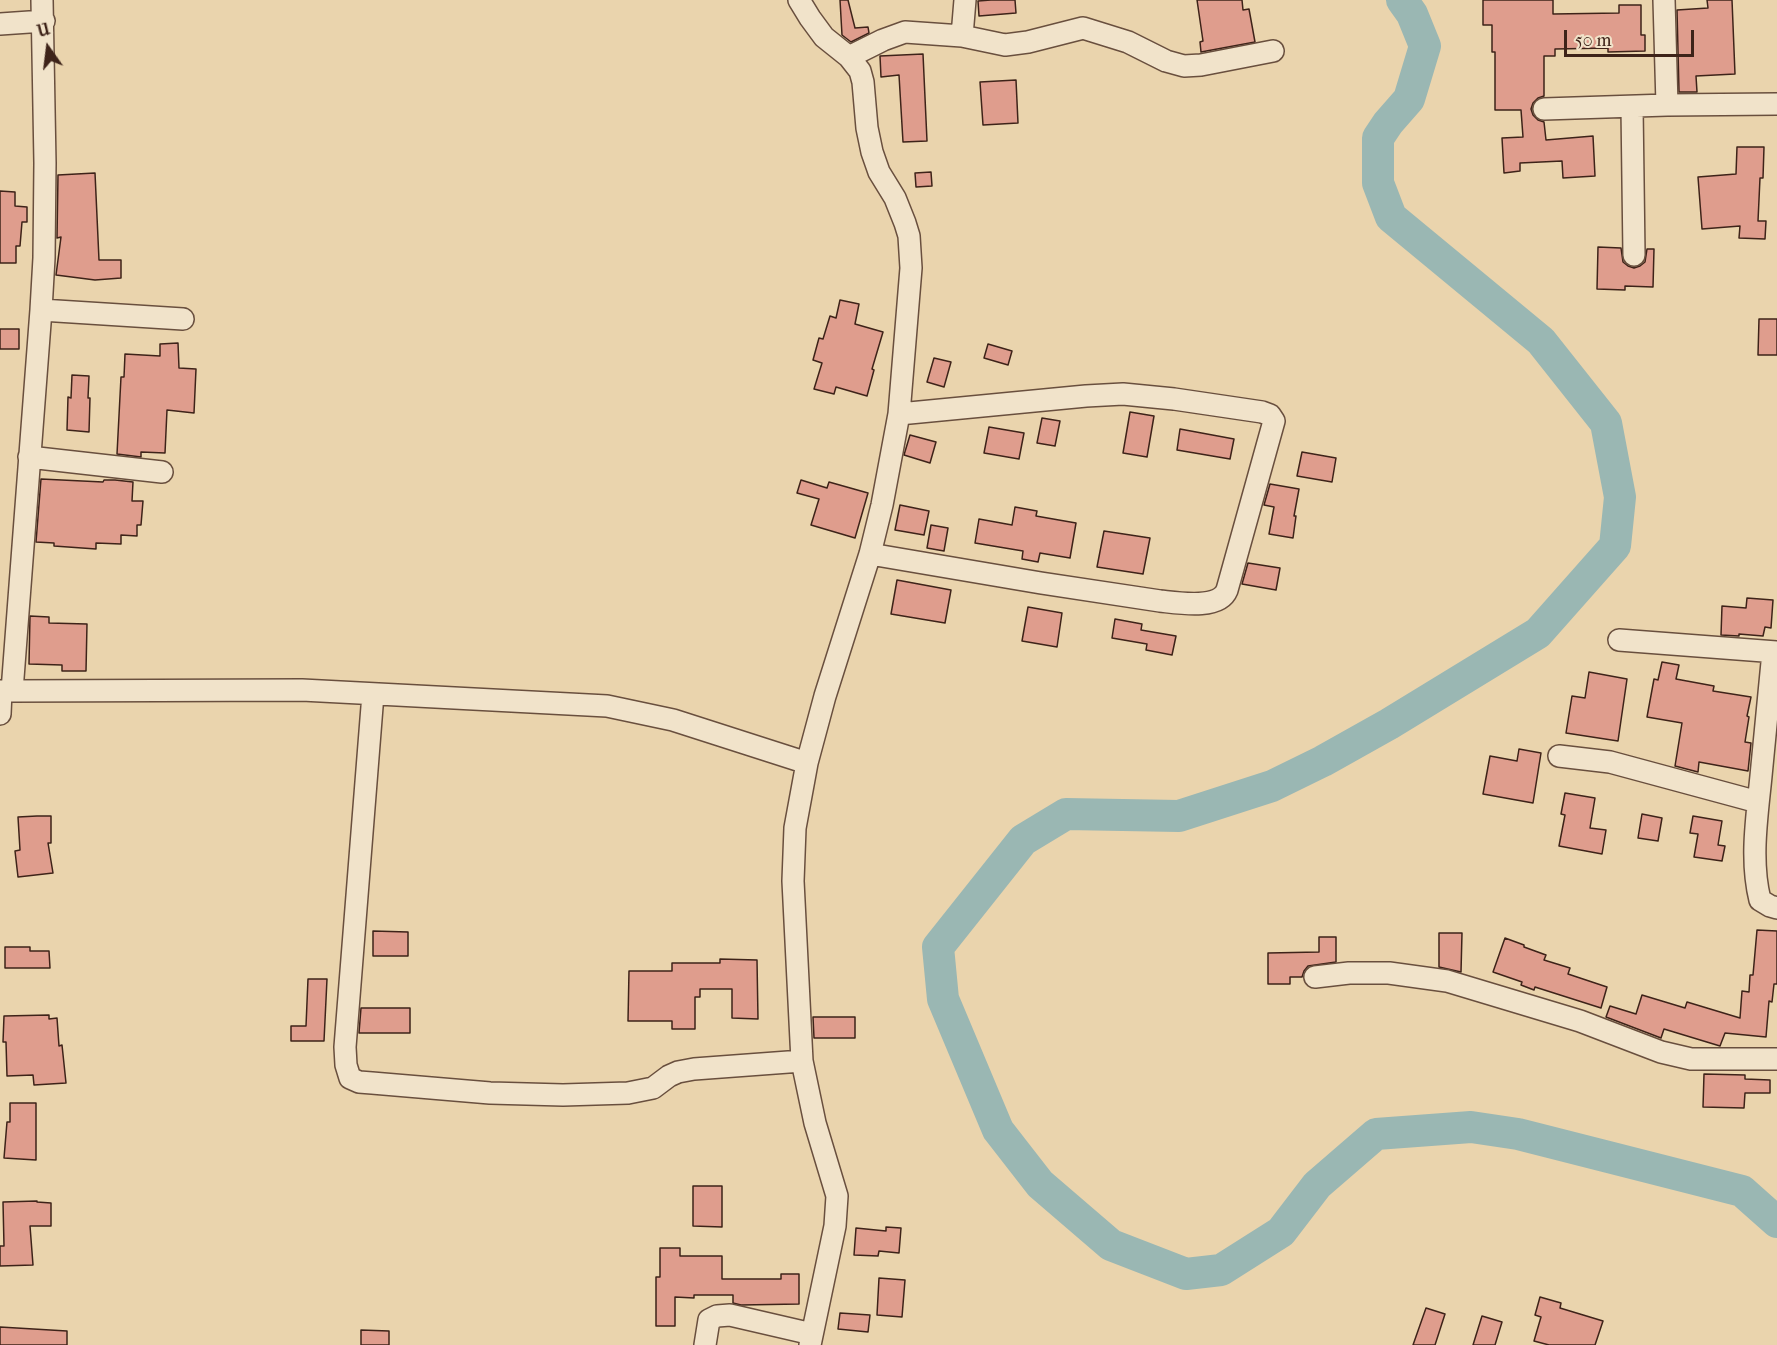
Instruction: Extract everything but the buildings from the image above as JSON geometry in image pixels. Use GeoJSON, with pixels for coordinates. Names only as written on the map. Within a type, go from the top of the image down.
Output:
{"type":"FeatureCollection","features":[{"type":"Feature","properties":{"kind":"street"},"geometry":{"type":"LineString","coordinates":[[0,714],[29,457],[42,310],[44,21],[42,0]]}},
{"type":"Feature","properties":{"kind":"street"},"geometry":{"type":"LineString","coordinates":[[705,1345],[709,1320],[720,1315],[730,1315],[811,1339],[835,1226],[837,1196],[814,1123],[802,1061],[796,962],[793,857],[795,828],[807,763],[825,696],[870,554],[882,505],[899,414],[911,268],[909,236],[899,207],[875,164],[867,128],[862,76],[856,64],[824,37],[799,0]]}},
{"type":"Feature","properties":{"kind":"street"},"geometry":{"type":"LineString","coordinates":[[962,36],[964,0]]}},
{"type":"Feature","properties":{"kind":"street"},"geometry":{"type":"LineString","coordinates":[[1664,0],[1667,105]]}},
{"type":"Feature","properties":{"kind":"street"},"geometry":{"type":"LineString","coordinates":[[0,24],[44,21]]}},
{"type":"Feature","properties":{"kind":"street"},"geometry":{"type":"LineString","coordinates":[[849,57],[905,32],[962,36],[1005,45],[1085,29],[1128,42],[1166,61],[1184,66],[1209,64],[1273,51]]}},
{"type":"Feature","properties":{"kind":"street"},"geometry":{"type":"LineString","coordinates":[[1544,109],[1777,104]]}},
{"type":"Feature","properties":{"kind":"street"},"geometry":{"type":"LineString","coordinates":[[1632,106],[1634,255]]}},
{"type":"Feature","properties":{"kind":"street"},"geometry":{"type":"LineString","coordinates":[[42,310],[183,318]]}},
{"type":"Feature","properties":{"kind":"street"},"geometry":{"type":"LineString","coordinates":[[870,554],[1160,601],[1215,602],[1222,598],[1227,590],[1274,423],[1274,418],[1262,412],[1123,394],[899,414]]}},
{"type":"Feature","properties":{"kind":"street"},"geometry":{"type":"LineString","coordinates":[[29,457],[162,472]]}},
{"type":"Feature","properties":{"kind":"street"},"geometry":{"type":"LineString","coordinates":[[1618,640],[1775,652],[1758,802],[1754,865],[1760,900],[1777,908]]}},
{"type":"Feature","properties":{"kind":"street"},"geometry":{"type":"LineString","coordinates":[[4,691],[302,690],[607,706],[673,720],[807,763]]}},
{"type":"Feature","properties":{"kind":"street"},"geometry":{"type":"LineString","coordinates":[[373,694],[345,1047],[346,1065],[351,1078],[359,1082],[490,1093],[599,1095],[647,1090],[657,1087],[674,1073],[802,1061]]}},
{"type":"Feature","properties":{"kind":"street"},"geometry":{"type":"LineString","coordinates":[[1558,756],[1610,762],[1758,802]]}},
{"type":"Feature","properties":{"kind":"street"},"geometry":{"type":"LineString","coordinates":[[1315,977],[1349,973],[1389,973],[1447,981],[1580,1021],[1661,1052],[1691,1059],[1777,1059]]}},
{"type":"Feature","properties":{"kind":"waterway"},"geometry":{"type":"LineString","coordinates":[[1402,0],[1412,14],[1425,46],[1409,99],[1378,138],[1378,183],[1391,217],[1541,341],[1606,423],[1620,497],[1615,546],[1538,633],[1389,724],[1323,761],[1272,786],[1179,816],[1066,814],[1023,840],[938,947],[943,999],[998,1130],[1040,1184],[1111,1245],[1186,1274],[1221,1270],[1281,1232],[1317,1185],[1376,1134],[1471,1127],[1518,1134],[1742,1191],[1777,1222]]}}]}
